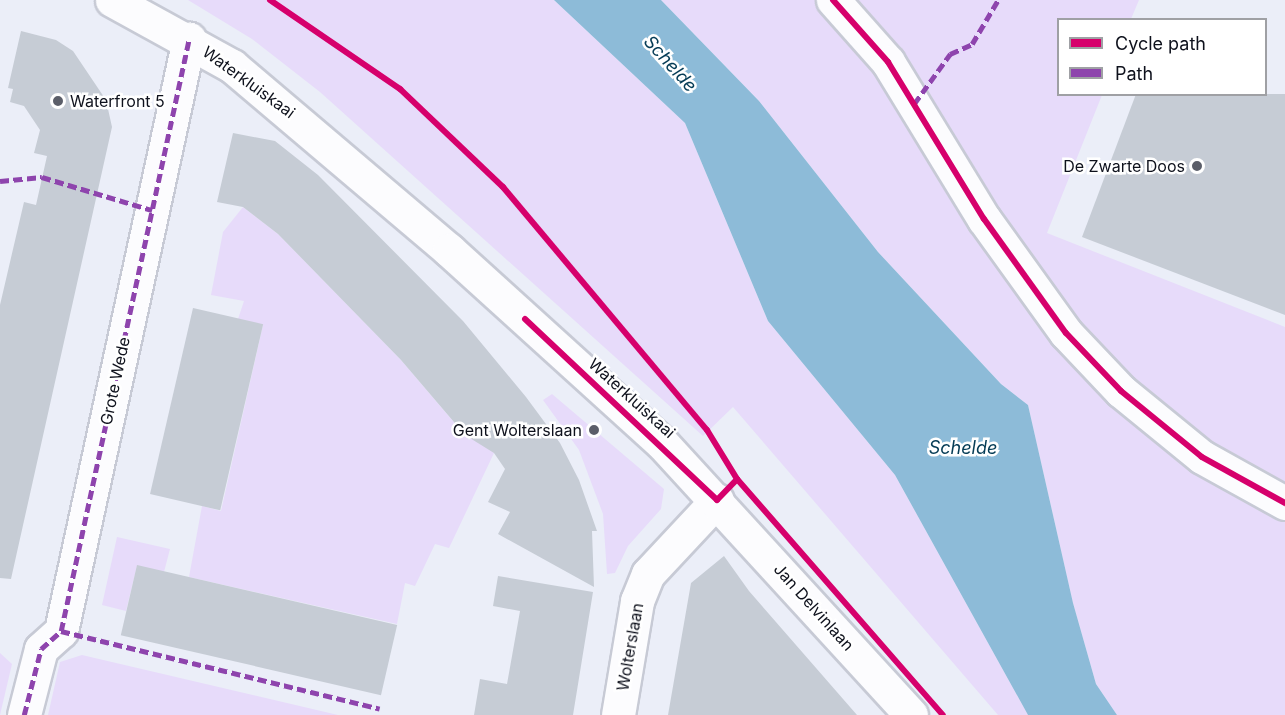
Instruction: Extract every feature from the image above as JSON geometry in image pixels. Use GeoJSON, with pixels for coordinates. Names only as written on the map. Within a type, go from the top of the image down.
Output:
{"type":"FeatureCollection","features":[{"type":"Feature","properties":{"kind":"street","name":"Waterkluiskaai"},"geometry":{"type":"LineString","coordinates":[[112,0],[189,39],[298,118],[661,442],[717,500]]}},
{"type":"Feature","properties":{"kind":"street"},"geometry":{"type":"LineString","coordinates":[[832,0],[888,62],[984,219],[1066,333],[1121,391],[1202,457],[1285,503]]}},
{"type":"Feature","properties":{"kind":"street","name":"Grote Wede"},"geometry":{"type":"LineString","coordinates":[[24,715],[41,649],[61,631],[189,39]]}},
{"type":"Feature","properties":{"kind":"street","name":"Wolterslaan"},"geometry":{"type":"LineString","coordinates":[[618,715],[637,601],[648,574],[717,500]]}},
{"type":"Feature","properties":{"kind":"street","name":"Jan Delvinlaan"},"geometry":{"type":"LineString","coordinates":[[717,500],[911,715]]}},
{"type":"Feature","properties":{"kind":"shaded area"},"geometry":{"type":"Polygon","coordinates":[[[188,0],[554,0],[685,123],[768,321],[895,475],[1028,715],[998,715],[733,407],[703,436],[320,92],[252,39],[188,0]]]}},
{"type":"Feature","properties":{"kind":"shaded area"},"geometry":{"type":"Polygon","coordinates":[[[661,0],[1139,0],[1131,18],[1057,18],[1057,96],[1102,96],[1047,233],[1285,327],[1285,715],[1117,715],[1096,684],[1073,603],[1028,405],[1001,384],[878,252],[759,101],[661,0]]]}},
{"type":"Feature","properties":{"kind":"shaded area"},"geometry":{"type":"Polygon","coordinates":[[[243,207],[278,234],[401,360],[469,440],[480,431],[494,453],[449,548],[435,544],[415,586],[405,583],[397,624],[189,577],[202,506],[221,511],[263,325],[238,319],[244,301],[211,295],[223,232],[243,207]]]}},
{"type":"Feature","properties":{"kind":"shaded area"},"geometry":{"type":"Polygon","coordinates":[[[552,394],[664,489],[661,509],[628,546],[615,573],[607,574],[603,514],[579,450],[543,400],[552,394]]]}},
{"type":"Feature","properties":{"kind":"shaded area"},"geometry":{"type":"Polygon","coordinates":[[[117,537],[170,549],[164,572],[137,566],[126,611],[102,605],[117,537]]]}},
{"type":"Feature","properties":{"kind":"shaded area"},"geometry":{"type":"Polygon","coordinates":[[[0,653],[12,664],[0,715],[0,653]]]}},
{"type":"Feature","properties":{"kind":"shaded area"},"geometry":{"type":"Polygon","coordinates":[[[82,655],[338,715],[48,715],[60,662],[82,655]]]}},
{"type":"Feature","properties":{"kind":"water","name":"Schelde"},"geometry":{"type":"Polygon","coordinates":[[[554,0],[661,0],[759,101],[878,252],[1001,384],[1028,405],[1073,603],[1096,684],[1117,715],[1028,715],[895,475],[768,321],[685,123],[554,0]]]}},
{"type":"Feature","properties":{"kind":"building"},"geometry":{"type":"Polygon","coordinates":[[[21,31],[56,40],[73,51],[106,100],[112,127],[11,579],[0,578],[0,305],[24,202],[36,205],[47,156],[34,153],[40,130],[24,106],[10,102],[13,89],[8,88],[21,31]]]}},
{"type":"Feature","properties":{"kind":"building","name":"De Zwarte Doos"},"geometry":{"type":"Polygon","coordinates":[[[1285,94],[1285,315],[1082,237],[1135,96],[1285,94]]]}},
{"type":"Feature","properties":{"kind":"building"},"geometry":{"type":"Polygon","coordinates":[[[233,133],[275,141],[318,175],[463,321],[526,397],[560,443],[579,480],[597,531],[592,531],[594,587],[498,534],[510,512],[488,502],[505,469],[494,453],[465,435],[401,360],[278,234],[243,207],[217,202],[233,133]]]}},
{"type":"Feature","properties":{"kind":"building"},"geometry":{"type":"Polygon","coordinates":[[[193,308],[263,324],[220,510],[150,494],[193,308]]]}},
{"type":"Feature","properties":{"kind":"building"},"geometry":{"type":"Polygon","coordinates":[[[724,556],[749,591],[857,715],[668,715],[691,583],[724,556]]]}},
{"type":"Feature","properties":{"kind":"building"},"geometry":{"type":"Polygon","coordinates":[[[137,565],[397,625],[381,695],[121,635],[137,565]]]}},
{"type":"Feature","properties":{"kind":"building"},"geometry":{"type":"Polygon","coordinates":[[[498,576],[593,592],[573,715],[474,715],[480,679],[507,684],[520,611],[493,606],[498,576]]]}},
{"type":"Feature","properties":{"kind":"marked path"},"geometry":{"type":"LineString","coordinates":[[914,104],[950,54],[972,44],[998,0]]}},
{"type":"Feature","properties":{"kind":"marked path"},"geometry":{"type":"LineString","coordinates":[[24,715],[41,649],[61,631],[189,39]]}},
{"type":"Feature","properties":{"kind":"marked path"},"geometry":{"type":"LineString","coordinates":[[0,181],[42,177],[152,210]]}},
{"type":"Feature","properties":{"kind":"marked path"},"geometry":{"type":"LineString","coordinates":[[61,631],[380,709]]}},
{"type":"Feature","properties":{"kind":"cycle path"},"geometry":{"type":"LineString","coordinates":[[270,0],[400,89],[503,187],[707,430],[737,479],[943,715]]}},
{"type":"Feature","properties":{"kind":"cycle path"},"geometry":{"type":"LineString","coordinates":[[833,0],[888,62],[984,219],[1066,333],[1121,391],[1202,457],[1285,503]]}},
{"type":"Feature","properties":{"kind":"cycle path"},"geometry":{"type":"LineString","coordinates":[[525,319],[717,500],[737,479]]}},
{"type":"Feature","properties":{"kind":"place","name":"Waterfront 5"},"geometry":{"type":"Point","coordinates":[58,101]}},
{"type":"Feature","properties":{"kind":"place","name":"De Zwarte Doos"},"geometry":{"type":"Point","coordinates":[1197,166]}},
{"type":"Feature","properties":{"kind":"place","name":"Gent Wolterslaan"},"geometry":{"type":"Point","coordinates":[594,430]}}]}
